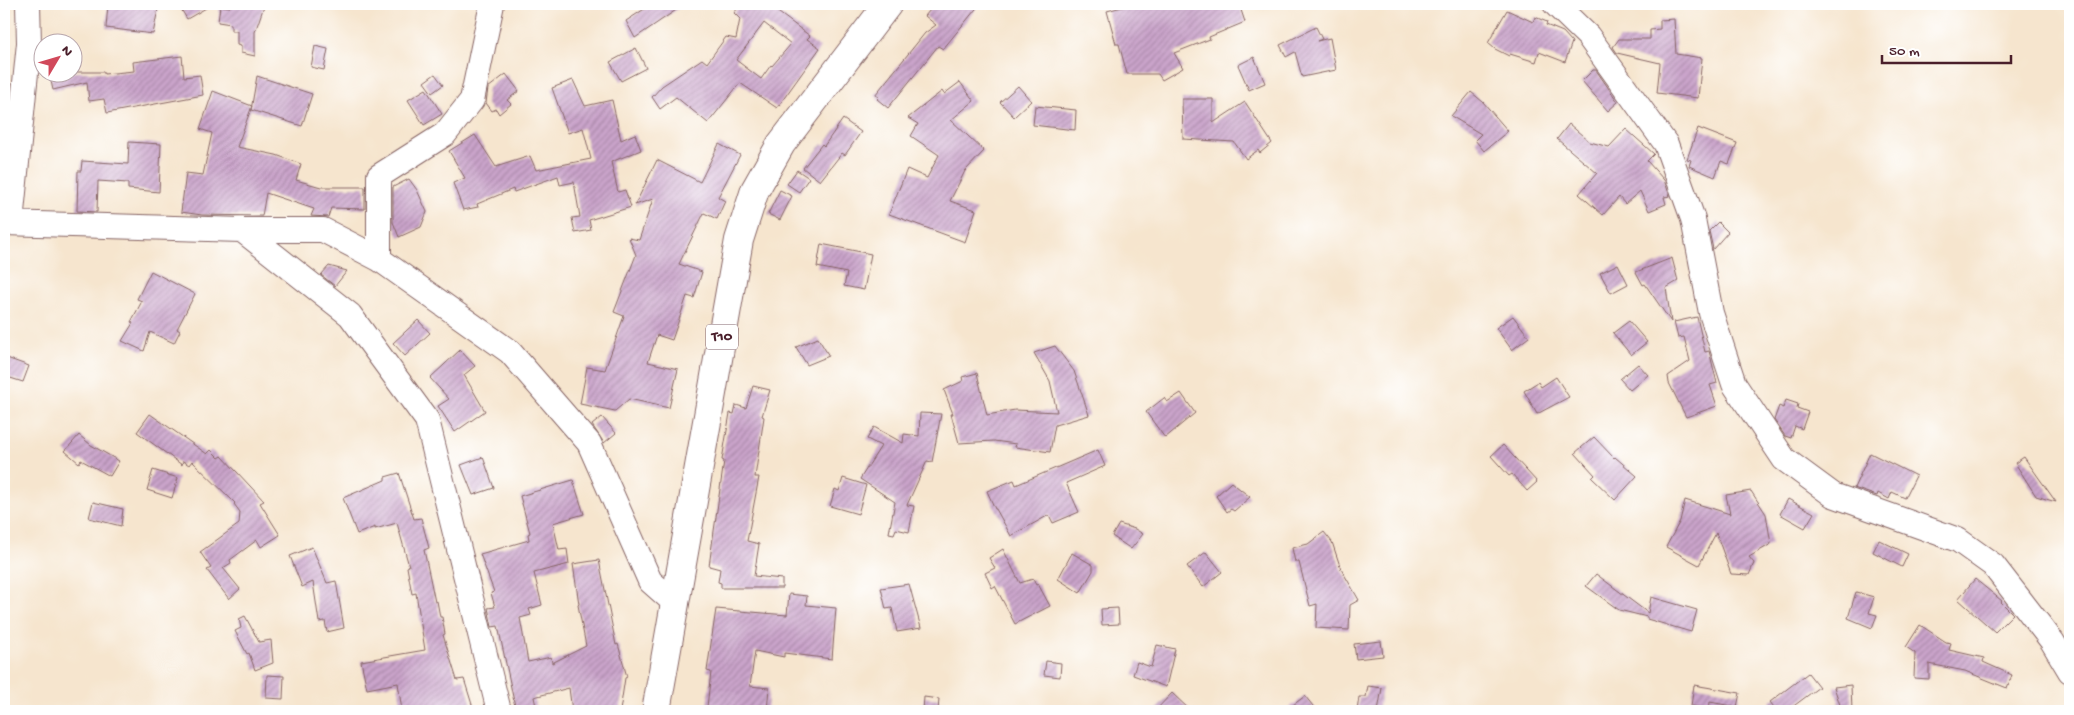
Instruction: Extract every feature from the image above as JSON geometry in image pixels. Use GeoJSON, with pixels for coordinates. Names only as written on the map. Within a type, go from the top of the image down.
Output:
{"type":"FeatureCollection","features":[{"type":"Feature","properties":{"kind":"highway","name":"T10"},"geometry":{"type":"LineString","coordinates":[[656,711],[739,240],[756,190],[781,144],[888,4]]}},
{"type":"Feature","properties":{"kind":"street"},"geometry":{"type":"LineString","coordinates":[[28,4],[30,43],[7,222],[242,230],[323,230],[379,259],[510,352],[547,394],[589,443],[650,581],[676,604]]}},
{"type":"Feature","properties":{"kind":"street"},"geometry":{"type":"LineString","coordinates":[[379,259],[379,176],[445,134],[472,100],[492,4]]}},
{"type":"Feature","properties":{"kind":"street"},"geometry":{"type":"LineString","coordinates":[[1555,4],[1588,36],[1666,144],[1693,219],[1711,313],[1734,384],[1784,459],[1833,494],[1958,540],[1993,564],[2052,641],[2070,671]]}},
{"type":"Feature","properties":{"kind":"street"},"geometry":{"type":"LineString","coordinates":[[242,230],[350,315],[427,420],[498,711]]}},
{"type":"Feature","properties":{"kind":"building"},"geometry":{"type":"Polygon","coordinates":[[[108,4],[159,4],[153,34],[106,28],[108,4]]]}},
{"type":"Feature","properties":{"kind":"building"},"geometry":{"type":"Polygon","coordinates":[[[178,4],[213,4],[187,19],[178,4]]]}},
{"type":"Feature","properties":{"kind":"building"},"geometry":{"type":"Polygon","coordinates":[[[231,4],[256,4],[264,6],[255,32],[255,56],[241,53],[241,46],[237,45],[237,31],[231,31],[231,24],[218,22],[220,6],[230,7],[231,4]]]}},
{"type":"Feature","properties":{"kind":"building"},"geometry":{"type":"Polygon","coordinates":[[[652,4],[685,4],[635,38],[626,21],[652,4]]]}},
{"type":"Feature","properties":{"kind":"building"},"geometry":{"type":"Polygon","coordinates":[[[741,4],[767,4],[810,36],[807,39],[820,48],[777,108],[740,83],[708,123],[676,97],[660,109],[652,97],[662,86],[702,59],[707,63],[726,37],[736,39],[740,19],[734,13],[741,4]],[[764,23],[736,60],[761,79],[771,65],[791,44],[764,23]]]}},
{"type":"Feature","properties":{"kind":"building"},"geometry":{"type":"Polygon","coordinates":[[[935,4],[980,4],[943,49],[938,46],[888,108],[875,95],[925,33],[936,25],[925,16],[935,4]]]}},
{"type":"Feature","properties":{"kind":"building"},"geometry":{"type":"Polygon","coordinates":[[[1133,4],[1239,4],[1245,22],[1209,37],[1210,39],[1174,53],[1183,68],[1162,80],[1158,74],[1127,74],[1107,11],[1133,4]]]}},
{"type":"Feature","properties":{"kind":"building"},"geometry":{"type":"Polygon","coordinates":[[[1507,10],[1533,22],[1535,17],[1547,22],[1546,25],[1563,32],[1572,42],[1565,62],[1539,52],[1536,62],[1510,54],[1509,56],[1488,43],[1507,10]]]}},
{"type":"Feature","properties":{"kind":"building"},"geometry":{"type":"Polygon","coordinates":[[[1674,19],[1676,54],[1702,58],[1698,98],[1657,93],[1660,63],[1617,53],[1613,47],[1619,39],[1650,39],[1650,30],[1660,29],[1660,20],[1674,19]]]}},
{"type":"Feature","properties":{"kind":"building"},"geometry":{"type":"Polygon","coordinates":[[[1316,27],[1322,39],[1317,41],[1330,38],[1336,70],[1302,77],[1295,52],[1286,57],[1280,45],[1316,27]]]}},
{"type":"Feature","properties":{"kind":"building"},"geometry":{"type":"Polygon","coordinates":[[[315,46],[328,49],[324,70],[311,67],[315,46]]]}},
{"type":"Feature","properties":{"kind":"building"},"geometry":{"type":"Polygon","coordinates":[[[636,48],[646,68],[621,81],[610,62],[636,48]]]}},
{"type":"Feature","properties":{"kind":"building"},"geometry":{"type":"Polygon","coordinates":[[[182,56],[184,77],[200,75],[203,95],[107,113],[104,99],[89,101],[87,82],[53,90],[51,82],[82,82],[82,72],[104,72],[104,74],[134,71],[133,62],[182,56]]]}},
{"type":"Feature","properties":{"kind":"building"},"geometry":{"type":"Polygon","coordinates":[[[1254,57],[1265,83],[1249,90],[1238,65],[1254,57]]]}},
{"type":"Feature","properties":{"kind":"building"},"geometry":{"type":"Polygon","coordinates":[[[1593,70],[1596,70],[1618,102],[1608,111],[1582,81],[1593,70]]]}},
{"type":"Feature","properties":{"kind":"building"},"geometry":{"type":"Polygon","coordinates":[[[435,74],[443,85],[432,93],[424,82],[435,74]]]}},
{"type":"Feature","properties":{"kind":"building"},"geometry":{"type":"Polygon","coordinates":[[[506,74],[519,91],[507,100],[511,104],[499,114],[496,109],[492,111],[486,103],[488,88],[506,74]]]}},
{"type":"Feature","properties":{"kind":"building"},"geometry":{"type":"Polygon","coordinates":[[[257,76],[312,94],[302,126],[251,110],[257,76]]]}},
{"type":"Feature","properties":{"kind":"building"},"geometry":{"type":"Polygon","coordinates":[[[573,80],[585,106],[612,100],[621,140],[635,134],[641,150],[611,162],[618,192],[625,190],[631,207],[589,220],[591,230],[575,233],[572,218],[580,217],[574,182],[560,185],[558,176],[514,192],[513,189],[477,204],[478,207],[463,210],[453,183],[465,178],[449,151],[475,135],[496,167],[530,156],[536,170],[591,159],[583,128],[568,133],[552,88],[573,80]]]}},
{"type":"Feature","properties":{"kind":"building"},"geometry":{"type":"Polygon","coordinates":[[[960,82],[974,101],[951,120],[984,151],[965,171],[950,201],[976,210],[965,242],[889,214],[907,169],[927,178],[939,155],[911,136],[918,124],[908,118],[942,91],[944,94],[960,82]]]}},
{"type":"Feature","properties":{"kind":"building"},"geometry":{"type":"Polygon","coordinates":[[[1018,86],[1031,101],[1014,117],[1000,102],[1018,86]]]}},
{"type":"Feature","properties":{"kind":"building"},"geometry":{"type":"Polygon","coordinates":[[[426,89],[442,114],[424,125],[408,100],[426,89]]]}},
{"type":"Feature","properties":{"kind":"building"},"geometry":{"type":"Polygon","coordinates":[[[213,91],[252,106],[237,147],[276,155],[301,164],[296,180],[321,187],[365,187],[365,209],[331,208],[328,217],[311,216],[314,209],[266,193],[262,216],[202,215],[181,212],[186,173],[203,175],[212,133],[200,129],[213,91]]]}},
{"type":"Feature","properties":{"kind":"building"},"geometry":{"type":"Polygon","coordinates":[[[1471,92],[1483,102],[1508,131],[1484,151],[1475,140],[1481,134],[1451,116],[1471,92]]]}},
{"type":"Feature","properties":{"kind":"building"},"geometry":{"type":"Polygon","coordinates":[[[1182,99],[1213,99],[1213,123],[1245,102],[1272,143],[1260,153],[1258,150],[1246,159],[1234,142],[1183,139],[1182,99]]]}},
{"type":"Feature","properties":{"kind":"building"},"geometry":{"type":"Polygon","coordinates":[[[1035,106],[1076,110],[1075,130],[1033,125],[1035,106]]]}},
{"type":"Feature","properties":{"kind":"building"},"geometry":{"type":"Polygon","coordinates":[[[843,119],[861,132],[845,155],[842,153],[820,181],[803,168],[822,144],[824,146],[843,119]]]}},
{"type":"Feature","properties":{"kind":"building"},"geometry":{"type":"Polygon","coordinates":[[[1569,124],[1590,142],[1609,147],[1626,129],[1654,154],[1647,161],[1664,180],[1670,196],[1664,197],[1666,204],[1649,211],[1640,191],[1625,204],[1619,197],[1603,215],[1579,194],[1597,173],[1557,139],[1569,124]]]}},
{"type":"Feature","properties":{"kind":"building"},"geometry":{"type":"Polygon","coordinates":[[[1698,128],[1737,143],[1729,164],[1721,161],[1715,177],[1689,166],[1691,160],[1687,159],[1698,128]]]}},
{"type":"Feature","properties":{"kind":"building"},"geometry":{"type":"Polygon","coordinates":[[[129,142],[161,144],[159,192],[128,189],[128,183],[98,181],[97,212],[77,211],[78,171],[81,171],[82,161],[128,164],[129,142]]]}},
{"type":"Feature","properties":{"kind":"building"},"geometry":{"type":"Polygon","coordinates":[[[719,144],[740,155],[718,197],[725,201],[717,219],[704,213],[679,264],[702,272],[694,298],[687,296],[672,340],[657,335],[648,362],[678,369],[669,408],[629,399],[615,411],[580,404],[587,367],[605,370],[624,316],[614,312],[636,255],[629,238],[639,240],[653,199],[635,205],[657,160],[700,182],[719,144]]]}},
{"type":"Feature","properties":{"kind":"building"},"geometry":{"type":"Polygon","coordinates":[[[797,170],[809,178],[799,192],[787,184],[797,170]]]}},
{"type":"Feature","properties":{"kind":"building"},"geometry":{"type":"Polygon","coordinates":[[[409,179],[417,190],[427,212],[421,227],[399,237],[393,222],[393,187],[409,179]]]}},
{"type":"Feature","properties":{"kind":"building"},"geometry":{"type":"Polygon","coordinates":[[[780,190],[792,196],[780,220],[768,214],[780,190]]]}},
{"type":"Feature","properties":{"kind":"building"},"geometry":{"type":"Polygon","coordinates":[[[1718,222],[1728,232],[1713,249],[1709,231],[1718,222]]]}},
{"type":"Feature","properties":{"kind":"building"},"geometry":{"type":"Polygon","coordinates":[[[821,244],[871,254],[864,290],[844,286],[847,273],[817,267],[821,244]]]}},
{"type":"Feature","properties":{"kind":"building"},"geometry":{"type":"Polygon","coordinates":[[[1672,258],[1678,281],[1666,288],[1671,322],[1645,284],[1643,285],[1636,272],[1672,258]]]}},
{"type":"Feature","properties":{"kind":"building"},"geometry":{"type":"Polygon","coordinates":[[[1618,264],[1628,284],[1611,293],[1600,273],[1618,264]]]}},
{"type":"Feature","properties":{"kind":"building"},"geometry":{"type":"Polygon","coordinates":[[[329,266],[347,271],[335,286],[321,275],[329,266]]]}},
{"type":"Feature","properties":{"kind":"building"},"geometry":{"type":"Polygon","coordinates":[[[151,271],[195,294],[177,329],[180,331],[174,343],[150,332],[144,351],[122,341],[133,323],[131,322],[142,301],[137,299],[151,271]]]}},
{"type":"Feature","properties":{"kind":"building"},"geometry":{"type":"Polygon","coordinates":[[[1513,316],[1529,337],[1512,350],[1496,328],[1513,316]]]}},
{"type":"Feature","properties":{"kind":"building"},"geometry":{"type":"Polygon","coordinates":[[[1697,317],[1705,352],[1709,351],[1717,383],[1710,385],[1717,406],[1686,417],[1669,383],[1668,376],[1690,361],[1684,337],[1678,338],[1674,322],[1697,317]]]}},
{"type":"Feature","properties":{"kind":"building"},"geometry":{"type":"Polygon","coordinates":[[[418,320],[430,333],[405,356],[393,343],[418,320]]]}},
{"type":"Feature","properties":{"kind":"building"},"geometry":{"type":"Polygon","coordinates":[[[1629,321],[1647,342],[1631,355],[1613,333],[1629,321]]]}},
{"type":"Feature","properties":{"kind":"building"},"geometry":{"type":"Polygon","coordinates":[[[818,338],[829,356],[807,365],[796,347],[818,338]]]}},
{"type":"Feature","properties":{"kind":"building"},"geometry":{"type":"Polygon","coordinates":[[[1055,346],[1074,371],[1089,415],[1055,425],[1050,452],[1015,447],[1016,444],[994,441],[959,443],[951,414],[953,414],[944,390],[963,381],[962,377],[977,373],[987,415],[1015,410],[1057,412],[1050,381],[1034,353],[1055,346]]]}},
{"type":"Feature","properties":{"kind":"building"},"geometry":{"type":"Polygon","coordinates":[[[460,350],[475,366],[464,375],[485,411],[455,432],[438,406],[449,399],[430,378],[460,350]]]}},
{"type":"Feature","properties":{"kind":"building"},"geometry":{"type":"Polygon","coordinates":[[[4,357],[29,366],[23,382],[4,376],[4,357]]]}},
{"type":"Feature","properties":{"kind":"building"},"geometry":{"type":"Polygon","coordinates":[[[1638,364],[1648,375],[1630,390],[1620,379],[1638,364]]]}},
{"type":"Feature","properties":{"kind":"building"},"geometry":{"type":"Polygon","coordinates":[[[1556,377],[1569,397],[1537,414],[1524,391],[1538,382],[1541,387],[1556,377]]]}},
{"type":"Feature","properties":{"kind":"building"},"geometry":{"type":"Polygon","coordinates":[[[753,386],[770,390],[762,416],[764,417],[755,477],[759,477],[747,541],[759,544],[754,576],[782,579],[782,588],[721,588],[721,583],[718,582],[720,569],[709,566],[724,461],[722,460],[730,413],[734,414],[736,405],[746,408],[753,386]]]}},
{"type":"Feature","properties":{"kind":"building"},"geometry":{"type":"Polygon","coordinates":[[[1181,393],[1195,413],[1165,438],[1146,412],[1164,398],[1167,402],[1181,393]]]}},
{"type":"Feature","properties":{"kind":"building"},"geometry":{"type":"Polygon","coordinates":[[[1786,400],[1798,404],[1797,408],[1808,412],[1802,429],[1795,426],[1791,438],[1785,436],[1774,420],[1779,406],[1783,408],[1786,400]]]}},
{"type":"Feature","properties":{"kind":"building"},"geometry":{"type":"Polygon","coordinates":[[[920,413],[941,414],[932,462],[927,461],[907,505],[914,506],[909,532],[896,529],[894,534],[889,533],[895,502],[860,479],[881,446],[867,439],[874,427],[903,443],[904,434],[919,436],[920,413]]]}},
{"type":"Feature","properties":{"kind":"building"},"geometry":{"type":"Polygon","coordinates":[[[150,414],[207,454],[211,450],[219,458],[222,456],[264,501],[260,503],[280,535],[261,547],[257,540],[230,560],[231,563],[223,568],[240,589],[229,599],[207,570],[211,568],[200,552],[239,524],[240,512],[235,503],[192,461],[189,465],[183,461],[182,465],[137,432],[150,414]]]}},
{"type":"Feature","properties":{"kind":"building"},"geometry":{"type":"Polygon","coordinates":[[[602,417],[616,433],[604,443],[592,425],[602,417]]]}},
{"type":"Feature","properties":{"kind":"building"},"geometry":{"type":"Polygon","coordinates":[[[79,435],[91,445],[119,461],[110,476],[81,460],[79,463],[65,451],[79,435]]]}},
{"type":"Feature","properties":{"kind":"building"},"geometry":{"type":"Polygon","coordinates":[[[1594,437],[1614,458],[1637,476],[1615,500],[1592,478],[1595,475],[1575,453],[1594,437]]]}},
{"type":"Feature","properties":{"kind":"building"},"geometry":{"type":"Polygon","coordinates":[[[1503,445],[1537,482],[1527,491],[1512,474],[1509,476],[1491,456],[1503,445]]]}},
{"type":"Feature","properties":{"kind":"building"},"geometry":{"type":"Polygon","coordinates":[[[1098,450],[1105,466],[1066,483],[1079,512],[1053,523],[1049,515],[1011,536],[987,491],[1014,480],[1016,485],[1098,450]]]}},
{"type":"Feature","properties":{"kind":"building"},"geometry":{"type":"Polygon","coordinates":[[[1870,453],[1916,476],[1905,498],[1892,492],[1889,499],[1878,493],[1877,496],[1854,488],[1870,453]]]}},
{"type":"Feature","properties":{"kind":"building"},"geometry":{"type":"Polygon","coordinates":[[[483,457],[494,488],[473,495],[461,465],[483,457]]]}},
{"type":"Feature","properties":{"kind":"building"},"geometry":{"type":"Polygon","coordinates":[[[2024,457],[2056,502],[2036,496],[2015,463],[2024,457]]]}},
{"type":"Feature","properties":{"kind":"building"},"geometry":{"type":"Polygon","coordinates":[[[153,470],[178,478],[172,498],[147,490],[153,470]]]}},
{"type":"Feature","properties":{"kind":"building"},"geometry":{"type":"Polygon","coordinates":[[[399,473],[414,519],[421,518],[429,548],[424,550],[435,602],[437,601],[440,617],[442,617],[445,634],[443,635],[457,680],[464,679],[474,711],[402,711],[398,683],[367,689],[361,661],[425,650],[416,593],[412,594],[407,567],[409,566],[397,523],[375,529],[375,527],[357,534],[343,498],[385,480],[385,477],[399,473]]]}},
{"type":"Feature","properties":{"kind":"building"},"geometry":{"type":"Polygon","coordinates":[[[843,478],[866,485],[858,514],[830,506],[835,489],[839,491],[843,478]]]}},
{"type":"Feature","properties":{"kind":"building"},"geometry":{"type":"Polygon","coordinates":[[[573,480],[584,514],[553,523],[559,550],[567,549],[569,564],[534,573],[542,605],[529,609],[531,615],[520,618],[528,662],[551,657],[552,663],[586,646],[573,564],[599,560],[616,645],[618,644],[627,677],[625,678],[620,711],[572,711],[569,688],[534,697],[537,711],[516,711],[498,626],[492,627],[488,608],[495,607],[491,593],[494,592],[480,554],[529,540],[528,534],[530,533],[520,496],[573,480]]]}},
{"type":"Feature","properties":{"kind":"building"},"geometry":{"type":"Polygon","coordinates":[[[1231,482],[1250,497],[1234,511],[1231,509],[1227,512],[1216,496],[1231,482]]]}},
{"type":"Feature","properties":{"kind":"building"},"geometry":{"type":"Polygon","coordinates":[[[1751,491],[1766,514],[1771,544],[1749,557],[1754,563],[1749,575],[1731,574],[1716,533],[1699,565],[1666,547],[1680,521],[1685,500],[1730,514],[1726,495],[1751,491]]]}},
{"type":"Feature","properties":{"kind":"building"},"geometry":{"type":"Polygon","coordinates":[[[1788,499],[1814,513],[1805,528],[1780,514],[1788,499]]]}},
{"type":"Feature","properties":{"kind":"building"},"geometry":{"type":"Polygon","coordinates":[[[93,502],[123,509],[121,526],[89,518],[93,502]]]}},
{"type":"Feature","properties":{"kind":"building"},"geometry":{"type":"Polygon","coordinates":[[[1119,524],[1135,529],[1143,534],[1131,549],[1112,536],[1119,524]]]}},
{"type":"Feature","properties":{"kind":"building"},"geometry":{"type":"Polygon","coordinates":[[[1324,532],[1332,542],[1341,569],[1359,600],[1350,605],[1349,630],[1316,628],[1317,604],[1310,606],[1299,562],[1295,562],[1292,548],[1308,544],[1324,532]]]}},
{"type":"Feature","properties":{"kind":"building"},"geometry":{"type":"Polygon","coordinates":[[[1879,540],[1908,554],[1902,567],[1873,552],[1879,540]]]}},
{"type":"Feature","properties":{"kind":"building"},"geometry":{"type":"Polygon","coordinates":[[[312,547],[327,583],[336,581],[344,628],[327,632],[325,621],[319,622],[313,582],[302,587],[290,556],[312,547]]]}},
{"type":"Feature","properties":{"kind":"building"},"geometry":{"type":"Polygon","coordinates":[[[1003,549],[1020,583],[1033,579],[1036,585],[1038,584],[1050,606],[1015,624],[995,586],[992,588],[985,573],[995,568],[989,558],[1003,549]]]}},
{"type":"Feature","properties":{"kind":"building"},"geometry":{"type":"Polygon","coordinates":[[[1206,552],[1222,572],[1203,587],[1187,566],[1206,552]]]}},
{"type":"Feature","properties":{"kind":"building"},"geometry":{"type":"Polygon","coordinates":[[[1072,553],[1093,565],[1093,571],[1080,593],[1058,579],[1072,553]]]}},
{"type":"Feature","properties":{"kind":"building"},"geometry":{"type":"Polygon","coordinates":[[[1596,574],[1648,613],[1651,597],[1697,610],[1691,632],[1619,610],[1586,586],[1596,574]]]}},
{"type":"Feature","properties":{"kind":"building"},"geometry":{"type":"Polygon","coordinates":[[[1975,579],[2002,601],[2013,614],[1995,632],[1958,599],[1975,579]]]}},
{"type":"Feature","properties":{"kind":"building"},"geometry":{"type":"Polygon","coordinates":[[[909,584],[921,628],[897,632],[892,608],[886,609],[881,588],[909,584]]]}},
{"type":"Feature","properties":{"kind":"building"},"geometry":{"type":"Polygon","coordinates":[[[1856,592],[1874,597],[1869,613],[1877,615],[1872,628],[1848,618],[1856,592]]]}},
{"type":"Feature","properties":{"kind":"building"},"geometry":{"type":"Polygon","coordinates":[[[789,594],[807,596],[806,605],[836,608],[832,659],[784,653],[784,657],[755,651],[750,686],[769,688],[767,711],[736,711],[707,707],[711,672],[707,671],[716,609],[787,615],[789,594]]]}},
{"type":"Feature","properties":{"kind":"building"},"geometry":{"type":"Polygon","coordinates":[[[1118,608],[1119,624],[1102,625],[1101,609],[1118,608]]]}},
{"type":"Feature","properties":{"kind":"building"},"geometry":{"type":"Polygon","coordinates":[[[245,616],[259,642],[271,640],[273,663],[255,670],[249,653],[247,654],[235,631],[241,628],[239,619],[245,616]]]}},
{"type":"Feature","properties":{"kind":"building"},"geometry":{"type":"Polygon","coordinates":[[[1920,625],[1946,642],[1951,643],[1949,650],[1984,658],[1983,662],[2012,675],[2007,688],[1965,671],[1929,664],[1929,679],[1914,678],[1915,653],[1906,647],[1920,625]]]}},
{"type":"Feature","properties":{"kind":"building"},"geometry":{"type":"Polygon","coordinates":[[[1381,641],[1383,656],[1356,659],[1354,644],[1381,641]]]}},
{"type":"Feature","properties":{"kind":"building"},"geometry":{"type":"Polygon","coordinates":[[[1157,645],[1175,649],[1166,687],[1133,675],[1137,662],[1151,667],[1157,645]]]}},
{"type":"Feature","properties":{"kind":"building"},"geometry":{"type":"Polygon","coordinates":[[[1046,661],[1061,663],[1060,677],[1044,675],[1046,661]]]}},
{"type":"Feature","properties":{"kind":"building"},"geometry":{"type":"Polygon","coordinates":[[[1808,673],[1819,687],[1787,711],[1777,711],[1770,702],[1808,673]]]}},
{"type":"Feature","properties":{"kind":"building"},"geometry":{"type":"Polygon","coordinates":[[[267,675],[284,676],[283,699],[266,698],[267,675]]]}},
{"type":"Feature","properties":{"kind":"building"},"geometry":{"type":"Polygon","coordinates":[[[1694,685],[1740,693],[1737,707],[1710,702],[1709,709],[1691,706],[1694,685]]]}},
{"type":"Feature","properties":{"kind":"building"},"geometry":{"type":"Polygon","coordinates":[[[1851,685],[1852,711],[1842,711],[1834,687],[1851,685]]]}},
{"type":"Feature","properties":{"kind":"building"},"geometry":{"type":"Polygon","coordinates":[[[1368,686],[1382,688],[1378,711],[1357,711],[1359,697],[1366,697],[1368,686]]]}},
{"type":"Feature","properties":{"kind":"building"},"geometry":{"type":"Polygon","coordinates":[[[1172,693],[1191,711],[1155,711],[1172,693]]]}},
{"type":"Feature","properties":{"kind":"building"},"geometry":{"type":"Polygon","coordinates":[[[1305,696],[1317,711],[1285,711],[1305,696]]]}},
{"type":"Feature","properties":{"kind":"building"},"geometry":{"type":"Polygon","coordinates":[[[924,697],[939,699],[938,711],[923,711],[924,697]]]}}]}
